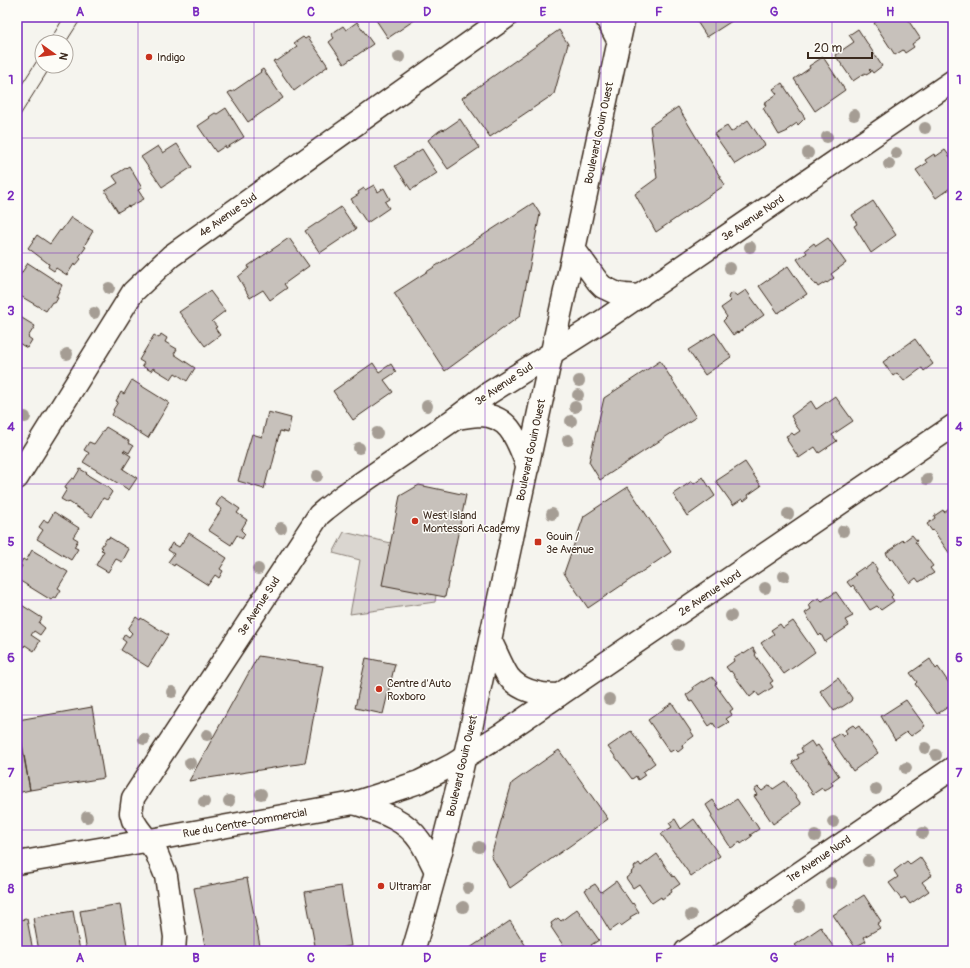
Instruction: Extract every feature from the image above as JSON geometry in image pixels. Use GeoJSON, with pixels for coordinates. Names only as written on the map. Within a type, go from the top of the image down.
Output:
{"type":"FeatureCollection","features":[{"type":"Feature","properties":{"kind":"street"},"geometry":{"type":"LineString","coordinates":[[606,17],[619,42]]}},
{"type":"Feature","properties":{"kind":"street","name":"Boulevard Gouin Ouest"},"geometry":{"type":"LineString","coordinates":[[413,951],[436,871],[465,757],[624,17]]}},
{"type":"Feature","properties":{"kind":"street","name":"4e Avenue Sud"},"geometry":{"type":"LineString","coordinates":[[17,478],[133,292],[171,256],[496,20]]}},
{"type":"Feature","properties":{"kind":"street","name":"3e Avenue Nord"},"geometry":{"type":"LineString","coordinates":[[552,353],[640,296],[953,81]]}},
{"type":"Feature","properties":{"kind":"street"},"geometry":{"type":"LineString","coordinates":[[574,249],[603,287],[625,296],[640,296]]}},
{"type":"Feature","properties":{"kind":"street","name":"3e Avenue Sud"},"geometry":{"type":"LineString","coordinates":[[174,951],[176,937],[166,876],[156,852],[133,820],[131,812],[133,798],[319,516],[344,495],[456,418],[489,393],[552,353]]}},
{"type":"Feature","properties":{"kind":"street"},"geometry":{"type":"LineString","coordinates":[[456,418],[481,415],[489,416],[502,421],[511,429],[515,436],[528,467]]}},
{"type":"Feature","properties":{"kind":"street","name":"2e Avenue Nord"},"geometry":{"type":"LineString","coordinates":[[465,757],[502,734],[953,426]]}},
{"type":"Feature","properties":{"kind":"street"},"geometry":{"type":"LineString","coordinates":[[490,640],[509,677],[515,683],[535,693],[559,695]]}},
{"type":"Feature","properties":{"kind":"street","name":"Rue du Centre-Commercial"},"geometry":{"type":"LineString","coordinates":[[17,863],[354,803],[419,782],[465,757]]}},
{"type":"Feature","properties":{"kind":"street","name":"1re Avenue Nord"},"geometry":{"type":"LineString","coordinates":[[686,951],[953,768]]}},
{"type":"Feature","properties":{"kind":"street"},"geometry":{"type":"LineString","coordinates":[[354,803],[394,818],[407,827],[419,840],[436,871]]}},
{"type":"Feature","properties":{"kind":"shaded area"},"geometry":{"type":"Polygon","coordinates":[[[344,532],[391,543],[436,595],[435,602],[350,614],[360,560],[333,553],[344,532]]]}},
{"type":"Feature","properties":{"kind":"building"},"geometry":{"type":"Polygon","coordinates":[[[374,17],[419,17],[388,38],[374,17]]]}},
{"type":"Feature","properties":{"kind":"building"},"geometry":{"type":"Polygon","coordinates":[[[694,17],[738,17],[707,37],[694,17]]]}},
{"type":"Feature","properties":{"kind":"building"},"geometry":{"type":"Polygon","coordinates":[[[881,17],[906,17],[920,38],[912,44],[914,47],[905,53],[903,50],[895,55],[874,23],[882,18],[881,17]]]}},
{"type":"Feature","properties":{"kind":"building"},"geometry":{"type":"Polygon","coordinates":[[[357,22],[373,44],[344,64],[329,42],[334,38],[331,34],[343,26],[346,30],[357,22]]]}},
{"type":"Feature","properties":{"kind":"building"},"geometry":{"type":"Polygon","coordinates":[[[858,29],[882,66],[873,73],[870,69],[869,70],[871,72],[866,75],[865,73],[853,81],[835,55],[854,42],[849,35],[858,29]]]}},
{"type":"Feature","properties":{"kind":"building"},"geometry":{"type":"Polygon","coordinates":[[[559,30],[568,44],[554,94],[490,137],[462,98],[559,30]]]}},
{"type":"Feature","properties":{"kind":"building"},"geometry":{"type":"Polygon","coordinates":[[[303,37],[305,39],[308,37],[328,66],[294,91],[273,61],[277,61],[297,47],[294,43],[303,37]]]}},
{"type":"Feature","properties":{"kind":"building"},"geometry":{"type":"Polygon","coordinates":[[[823,57],[845,90],[815,111],[794,79],[810,68],[809,66],[823,57]]]}},
{"type":"Feature","properties":{"kind":"building"},"geometry":{"type":"Polygon","coordinates":[[[263,69],[283,98],[248,122],[228,93],[231,91],[232,92],[261,72],[260,71],[263,69]]]}},
{"type":"Feature","properties":{"kind":"building"},"geometry":{"type":"Polygon","coordinates":[[[782,83],[805,118],[798,125],[797,123],[787,130],[788,131],[779,135],[763,108],[766,106],[764,103],[777,94],[773,89],[782,83]]]}},
{"type":"Feature","properties":{"kind":"building"},"geometry":{"type":"Polygon","coordinates":[[[678,107],[725,185],[656,232],[635,194],[657,178],[650,126],[678,107]]]}},
{"type":"Feature","properties":{"kind":"building"},"geometry":{"type":"Polygon","coordinates":[[[226,108],[244,137],[216,152],[198,126],[215,113],[217,114],[226,108]]]}},
{"type":"Feature","properties":{"kind":"building"},"geometry":{"type":"Polygon","coordinates":[[[460,119],[479,148],[448,169],[428,140],[439,131],[444,130],[460,119]]]}},
{"type":"Feature","properties":{"kind":"building"},"geometry":{"type":"Polygon","coordinates":[[[748,120],[765,145],[735,164],[714,134],[727,126],[731,132],[748,120]]]}},
{"type":"Feature","properties":{"kind":"building"},"geometry":{"type":"Polygon","coordinates":[[[177,144],[192,167],[162,187],[141,157],[158,146],[163,153],[177,144]]]}},
{"type":"Feature","properties":{"kind":"building"},"geometry":{"type":"Polygon","coordinates":[[[422,149],[437,173],[411,190],[395,166],[422,149]]]}},
{"type":"Feature","properties":{"kind":"building"},"geometry":{"type":"Polygon","coordinates":[[[945,150],[953,161],[953,186],[936,198],[916,170],[927,163],[925,160],[934,154],[935,157],[945,150]]]}},
{"type":"Feature","properties":{"kind":"building"},"geometry":{"type":"Polygon","coordinates":[[[129,166],[142,188],[138,190],[144,199],[118,212],[105,191],[118,183],[113,176],[129,166]]]}},
{"type":"Feature","properties":{"kind":"building"},"geometry":{"type":"Polygon","coordinates":[[[374,185],[378,192],[384,188],[390,199],[385,202],[389,208],[367,223],[351,199],[359,194],[358,192],[364,188],[365,190],[374,185]]]}},
{"type":"Feature","properties":{"kind":"building"},"geometry":{"type":"Polygon","coordinates":[[[873,201],[896,235],[871,253],[854,226],[857,224],[852,215],[873,201]]]}},
{"type":"Feature","properties":{"kind":"building"},"geometry":{"type":"Polygon","coordinates":[[[533,203],[540,214],[520,316],[445,371],[394,293],[533,203]]]}},
{"type":"Feature","properties":{"kind":"building"},"geometry":{"type":"Polygon","coordinates":[[[341,207],[356,229],[320,253],[305,231],[341,207]]]}},
{"type":"Feature","properties":{"kind":"building"},"geometry":{"type":"Polygon","coordinates":[[[71,217],[93,231],[84,246],[86,247],[79,257],[81,259],[76,265],[74,264],[67,275],[56,268],[54,271],[48,267],[49,264],[28,248],[37,235],[50,244],[71,217]]]}},
{"type":"Feature","properties":{"kind":"building"},"geometry":{"type":"Polygon","coordinates":[[[289,238],[309,266],[284,284],[287,288],[270,300],[263,290],[250,298],[238,277],[249,268],[248,266],[289,238]]]}},
{"type":"Feature","properties":{"kind":"building"},"geometry":{"type":"Polygon","coordinates":[[[828,238],[846,263],[831,274],[834,278],[818,287],[797,259],[807,253],[805,250],[814,243],[816,246],[828,238]]]}},
{"type":"Feature","properties":{"kind":"building"},"geometry":{"type":"Polygon","coordinates":[[[28,263],[62,285],[56,297],[58,298],[55,303],[52,302],[46,311],[17,294],[17,280],[28,263]]]}},
{"type":"Feature","properties":{"kind":"building"},"geometry":{"type":"Polygon","coordinates":[[[788,266],[807,294],[778,313],[759,286],[788,266]]]}},
{"type":"Feature","properties":{"kind":"building"},"geometry":{"type":"Polygon","coordinates":[[[746,290],[764,315],[733,335],[723,321],[727,317],[721,308],[731,301],[728,298],[729,295],[733,293],[737,296],[746,290]]]}},
{"type":"Feature","properties":{"kind":"building"},"geometry":{"type":"Polygon","coordinates":[[[210,291],[225,311],[212,321],[217,327],[215,328],[220,335],[205,346],[179,312],[210,291]]]}},
{"type":"Feature","properties":{"kind":"building"},"geometry":{"type":"Polygon","coordinates":[[[17,315],[35,326],[28,337],[32,340],[27,348],[17,342],[17,315]]]}},
{"type":"Feature","properties":{"kind":"building"},"geometry":{"type":"Polygon","coordinates":[[[715,333],[731,357],[705,375],[688,350],[715,333]]]}},
{"type":"Feature","properties":{"kind":"building"},"geometry":{"type":"Polygon","coordinates":[[[161,334],[167,338],[165,342],[177,349],[174,354],[195,368],[187,381],[175,373],[171,379],[153,368],[151,371],[142,366],[144,363],[139,360],[154,335],[159,338],[161,334]]]}},
{"type":"Feature","properties":{"kind":"building"},"geometry":{"type":"Polygon","coordinates":[[[915,339],[933,364],[924,371],[922,368],[904,381],[897,373],[893,376],[883,362],[915,339]]]}},
{"type":"Feature","properties":{"kind":"building"},"geometry":{"type":"Polygon","coordinates":[[[660,361],[696,417],[600,480],[589,462],[604,398],[660,361]]]}},
{"type":"Feature","properties":{"kind":"building"},"geometry":{"type":"Polygon","coordinates":[[[373,363],[379,372],[391,364],[396,372],[384,380],[393,392],[353,420],[333,391],[373,363]]]}},
{"type":"Feature","properties":{"kind":"building"},"geometry":{"type":"Polygon","coordinates":[[[132,380],[169,403],[148,438],[112,415],[118,402],[116,401],[121,392],[124,394],[132,380]]]}},
{"type":"Feature","properties":{"kind":"building"},"geometry":{"type":"Polygon","coordinates":[[[835,396],[853,421],[832,435],[837,441],[819,453],[815,447],[799,458],[786,436],[792,433],[794,435],[800,431],[791,416],[811,401],[816,409],[835,396]]]}},
{"type":"Feature","properties":{"kind":"building"},"geometry":{"type":"Polygon","coordinates":[[[268,412],[291,418],[288,433],[280,431],[271,470],[269,470],[264,489],[238,481],[252,434],[262,437],[268,412]]]}},
{"type":"Feature","properties":{"kind":"building"},"geometry":{"type":"Polygon","coordinates":[[[106,427],[129,441],[128,443],[133,446],[129,453],[124,450],[123,451],[131,456],[123,469],[137,478],[129,490],[83,462],[89,453],[84,450],[89,442],[94,444],[106,427]]]}},
{"type":"Feature","properties":{"kind":"building"},"geometry":{"type":"Polygon","coordinates":[[[745,462],[761,486],[748,495],[749,497],[744,501],[742,499],[733,505],[716,481],[745,462]]]}},
{"type":"Feature","properties":{"kind":"building"},"geometry":{"type":"Polygon","coordinates":[[[80,469],[109,488],[112,492],[107,500],[103,498],[92,517],[69,502],[68,503],[61,499],[67,489],[65,488],[66,485],[72,478],[74,479],[80,469]]]}},
{"type":"Feature","properties":{"kind":"building"},"geometry":{"type":"Polygon","coordinates":[[[703,477],[715,496],[687,516],[673,494],[692,481],[694,484],[703,477]]]}},
{"type":"Feature","properties":{"kind":"building"},"geometry":{"type":"Polygon","coordinates":[[[419,485],[466,495],[445,597],[382,585],[400,496],[419,485]]]}},
{"type":"Feature","properties":{"kind":"building"},"geometry":{"type":"Polygon","coordinates":[[[628,487],[671,552],[588,608],[564,573],[584,516],[628,487]]]}},
{"type":"Feature","properties":{"kind":"building"},"geometry":{"type":"Polygon","coordinates":[[[221,496],[240,509],[237,513],[247,520],[241,530],[245,534],[242,539],[237,535],[231,545],[208,530],[222,509],[216,505],[221,496]]]}},
{"type":"Feature","properties":{"kind":"building"},"geometry":{"type":"Polygon","coordinates":[[[953,505],[953,552],[950,554],[927,524],[935,518],[934,516],[943,510],[944,512],[953,505]]]}},
{"type":"Feature","properties":{"kind":"building"},"geometry":{"type":"Polygon","coordinates":[[[54,512],[79,528],[73,537],[78,540],[74,547],[78,549],[71,560],[37,539],[43,530],[39,527],[44,520],[48,522],[54,512]]]}},
{"type":"Feature","properties":{"kind":"building"},"geometry":{"type":"Polygon","coordinates":[[[189,533],[227,558],[220,569],[223,571],[219,578],[215,575],[208,585],[175,564],[174,566],[168,562],[174,554],[168,550],[172,543],[179,547],[189,533]]]}},
{"type":"Feature","properties":{"kind":"building"},"geometry":{"type":"Polygon","coordinates":[[[912,535],[917,541],[915,542],[933,566],[930,568],[934,573],[919,582],[916,578],[910,583],[892,558],[890,560],[886,553],[895,547],[894,546],[912,535]]]}},
{"type":"Feature","properties":{"kind":"building"},"geometry":{"type":"Polygon","coordinates":[[[109,537],[129,549],[122,562],[116,559],[108,572],[96,565],[104,551],[101,550],[103,548],[101,547],[109,537]]]}},
{"type":"Feature","properties":{"kind":"building"},"geometry":{"type":"Polygon","coordinates":[[[32,550],[68,572],[58,588],[61,590],[56,598],[53,597],[51,600],[17,579],[17,574],[22,566],[20,564],[23,559],[26,561],[32,550]]]}},
{"type":"Feature","properties":{"kind":"building"},"geometry":{"type":"Polygon","coordinates":[[[873,563],[877,569],[876,571],[893,595],[891,597],[894,601],[881,610],[877,606],[870,610],[853,585],[851,587],[847,582],[856,575],[854,574],[873,563]]]}},
{"type":"Feature","properties":{"kind":"building"},"geometry":{"type":"Polygon","coordinates":[[[836,592],[853,616],[845,620],[849,626],[825,642],[821,634],[819,636],[805,613],[811,609],[809,605],[813,601],[819,598],[822,601],[836,592]]]}},
{"type":"Feature","properties":{"kind":"building"},"geometry":{"type":"Polygon","coordinates":[[[17,602],[42,618],[39,623],[45,628],[40,635],[34,631],[31,635],[40,641],[34,651],[25,645],[24,647],[17,643],[17,602]]]}},
{"type":"Feature","properties":{"kind":"building"},"geometry":{"type":"Polygon","coordinates":[[[136,617],[140,620],[141,618],[168,635],[148,667],[121,650],[126,642],[122,639],[125,634],[129,637],[132,633],[128,629],[136,617]]]}},
{"type":"Feature","properties":{"kind":"building"},"geometry":{"type":"Polygon","coordinates":[[[793,621],[815,652],[784,674],[761,643],[774,634],[771,630],[780,624],[783,628],[793,621]]]}},
{"type":"Feature","properties":{"kind":"building"},"geometry":{"type":"Polygon","coordinates":[[[753,648],[756,654],[755,655],[773,681],[770,683],[773,687],[759,696],[756,692],[750,697],[731,671],[730,672],[726,667],[734,661],[733,659],[753,648]]]}},
{"type":"Feature","properties":{"kind":"building"},"geometry":{"type":"Polygon","coordinates":[[[258,656],[323,666],[305,763],[189,781],[258,656]]]}},
{"type":"Feature","properties":{"kind":"building"},"geometry":{"type":"Polygon","coordinates":[[[366,658],[395,664],[383,714],[355,708],[366,658]]]}},
{"type":"Feature","properties":{"kind":"building"},"geometry":{"type":"Polygon","coordinates":[[[930,659],[936,669],[938,667],[953,689],[953,704],[937,714],[915,684],[917,682],[910,673],[930,659]]]}},
{"type":"Feature","properties":{"kind":"building"},"geometry":{"type":"Polygon","coordinates":[[[712,677],[717,683],[715,684],[733,709],[730,711],[732,715],[726,719],[729,722],[717,729],[713,723],[709,726],[692,701],[690,702],[686,695],[694,689],[693,687],[712,677]]]}},
{"type":"Feature","properties":{"kind":"building"},"geometry":{"type":"Polygon","coordinates":[[[838,678],[852,698],[851,701],[834,711],[820,691],[838,678]]]}},
{"type":"Feature","properties":{"kind":"building"},"geometry":{"type":"Polygon","coordinates":[[[906,700],[925,726],[911,736],[907,732],[895,740],[881,716],[906,700]]]}},
{"type":"Feature","properties":{"kind":"building"},"geometry":{"type":"Polygon","coordinates":[[[672,703],[694,736],[682,745],[683,748],[678,752],[675,749],[670,752],[648,720],[672,703]]]}},
{"type":"Feature","properties":{"kind":"building"},"geometry":{"type":"Polygon","coordinates":[[[92,707],[104,778],[30,790],[18,720],[92,707]]]}},
{"type":"Feature","properties":{"kind":"building"},"geometry":{"type":"Polygon","coordinates":[[[17,719],[30,790],[17,793],[17,719]]]}},
{"type":"Feature","properties":{"kind":"building"},"geometry":{"type":"Polygon","coordinates":[[[853,725],[856,728],[859,726],[878,753],[853,771],[831,739],[840,733],[843,737],[847,733],[845,730],[853,725]]]}},
{"type":"Feature","properties":{"kind":"building"},"geometry":{"type":"Polygon","coordinates":[[[631,731],[655,763],[643,772],[645,775],[638,780],[636,776],[632,779],[608,747],[631,731]]]}},
{"type":"Feature","properties":{"kind":"building"},"geometry":{"type":"Polygon","coordinates":[[[811,741],[815,747],[818,745],[839,776],[831,782],[833,785],[824,791],[822,788],[813,794],[792,762],[799,758],[797,755],[803,752],[801,748],[811,741]]]}},
{"type":"Feature","properties":{"kind":"building"},"geometry":{"type":"Polygon","coordinates":[[[559,750],[608,819],[510,888],[491,856],[512,783],[559,750]]]}},
{"type":"Feature","properties":{"kind":"building"},"geometry":{"type":"Polygon","coordinates":[[[785,781],[801,804],[773,824],[754,796],[757,795],[754,790],[758,787],[762,791],[770,785],[773,789],[785,781]]]}},
{"type":"Feature","properties":{"kind":"building"},"geometry":{"type":"Polygon","coordinates":[[[737,799],[759,829],[741,844],[740,842],[731,848],[711,817],[712,815],[706,805],[713,800],[720,810],[737,799]]]}},
{"type":"Feature","properties":{"kind":"building"},"geometry":{"type":"Polygon","coordinates":[[[675,819],[681,829],[694,819],[720,856],[691,876],[661,834],[672,827],[669,823],[675,819]]]}},
{"type":"Feature","properties":{"kind":"building"},"geometry":{"type":"Polygon","coordinates":[[[657,854],[673,877],[674,876],[680,884],[662,899],[661,897],[652,903],[639,884],[633,888],[626,878],[632,873],[631,872],[635,869],[634,867],[639,863],[641,866],[657,854]]]}},
{"type":"Feature","properties":{"kind":"building"},"geometry":{"type":"Polygon","coordinates":[[[920,857],[932,875],[922,882],[929,891],[910,904],[905,897],[901,899],[889,883],[898,877],[894,871],[907,861],[910,864],[920,857]]]}},
{"type":"Feature","properties":{"kind":"building"},"geometry":{"type":"Polygon","coordinates":[[[247,878],[261,951],[206,951],[194,888],[247,878]]]}},
{"type":"Feature","properties":{"kind":"building"},"geometry":{"type":"Polygon","coordinates":[[[616,881],[639,912],[630,917],[631,919],[621,926],[620,924],[610,931],[585,890],[595,884],[601,892],[616,881]]]}},
{"type":"Feature","properties":{"kind":"building"},"geometry":{"type":"Polygon","coordinates":[[[341,886],[351,946],[325,951],[316,951],[305,892],[341,886]]]}},
{"type":"Feature","properties":{"kind":"building"},"geometry":{"type":"Polygon","coordinates":[[[864,895],[881,921],[877,924],[880,928],[864,937],[866,941],[855,947],[833,915],[864,895]]]}},
{"type":"Feature","properties":{"kind":"building"},"geometry":{"type":"Polygon","coordinates":[[[120,904],[128,951],[87,951],[80,911],[120,904]]]}},
{"type":"Feature","properties":{"kind":"building"},"geometry":{"type":"Polygon","coordinates":[[[577,909],[599,940],[591,945],[592,947],[586,951],[567,951],[551,927],[551,923],[558,918],[561,921],[577,909]]]}},
{"type":"Feature","properties":{"kind":"building"},"geometry":{"type":"Polygon","coordinates":[[[73,911],[80,951],[39,951],[33,918],[73,911]]]}},
{"type":"Feature","properties":{"kind":"building"},"geometry":{"type":"Polygon","coordinates":[[[27,919],[33,951],[17,951],[17,920],[27,919]]]}},
{"type":"Feature","properties":{"kind":"building"},"geometry":{"type":"Polygon","coordinates":[[[510,921],[529,951],[472,951],[470,948],[510,921]]]}},
{"type":"Feature","properties":{"kind":"building"},"geometry":{"type":"Polygon","coordinates":[[[821,927],[837,951],[792,951],[797,947],[795,945],[821,927]]]}},
{"type":"Feature","properties":{"kind":"tram line"},"geometry":{"type":"LineString","coordinates":[[54,34],[64,17]]}},
{"type":"Feature","properties":{"kind":"tram line"},"geometry":{"type":"LineString","coordinates":[[71,34],[82,17]]}},
{"type":"Feature","properties":{"kind":"tram line"},"geometry":{"type":"LineString","coordinates":[[17,92],[34,65]]}},
{"type":"Feature","properties":{"kind":"tram line"},"geometry":{"type":"LineString","coordinates":[[17,120],[46,74]]}},
{"type":"Feature","properties":{"kind":"place","name":"Indigo"},"geometry":{"type":"Point","coordinates":[149,57]}},
{"type":"Feature","properties":{"kind":"place","name":"West Island Montessori Academy"},"geometry":{"type":"Point","coordinates":[415,521]}},
{"type":"Feature","properties":{"kind":"place","name":"Gouin / 3e Avenue"},"geometry":{"type":"Point","coordinates":[538,542]}},
{"type":"Feature","properties":{"kind":"place","name":"Centre d'Auto Roxboro"},"geometry":{"type":"Point","coordinates":[379,689]}},
{"type":"Feature","properties":{"kind":"place","name":"Ultramar"},"geometry":{"type":"Point","coordinates":[381,886]}}]}
